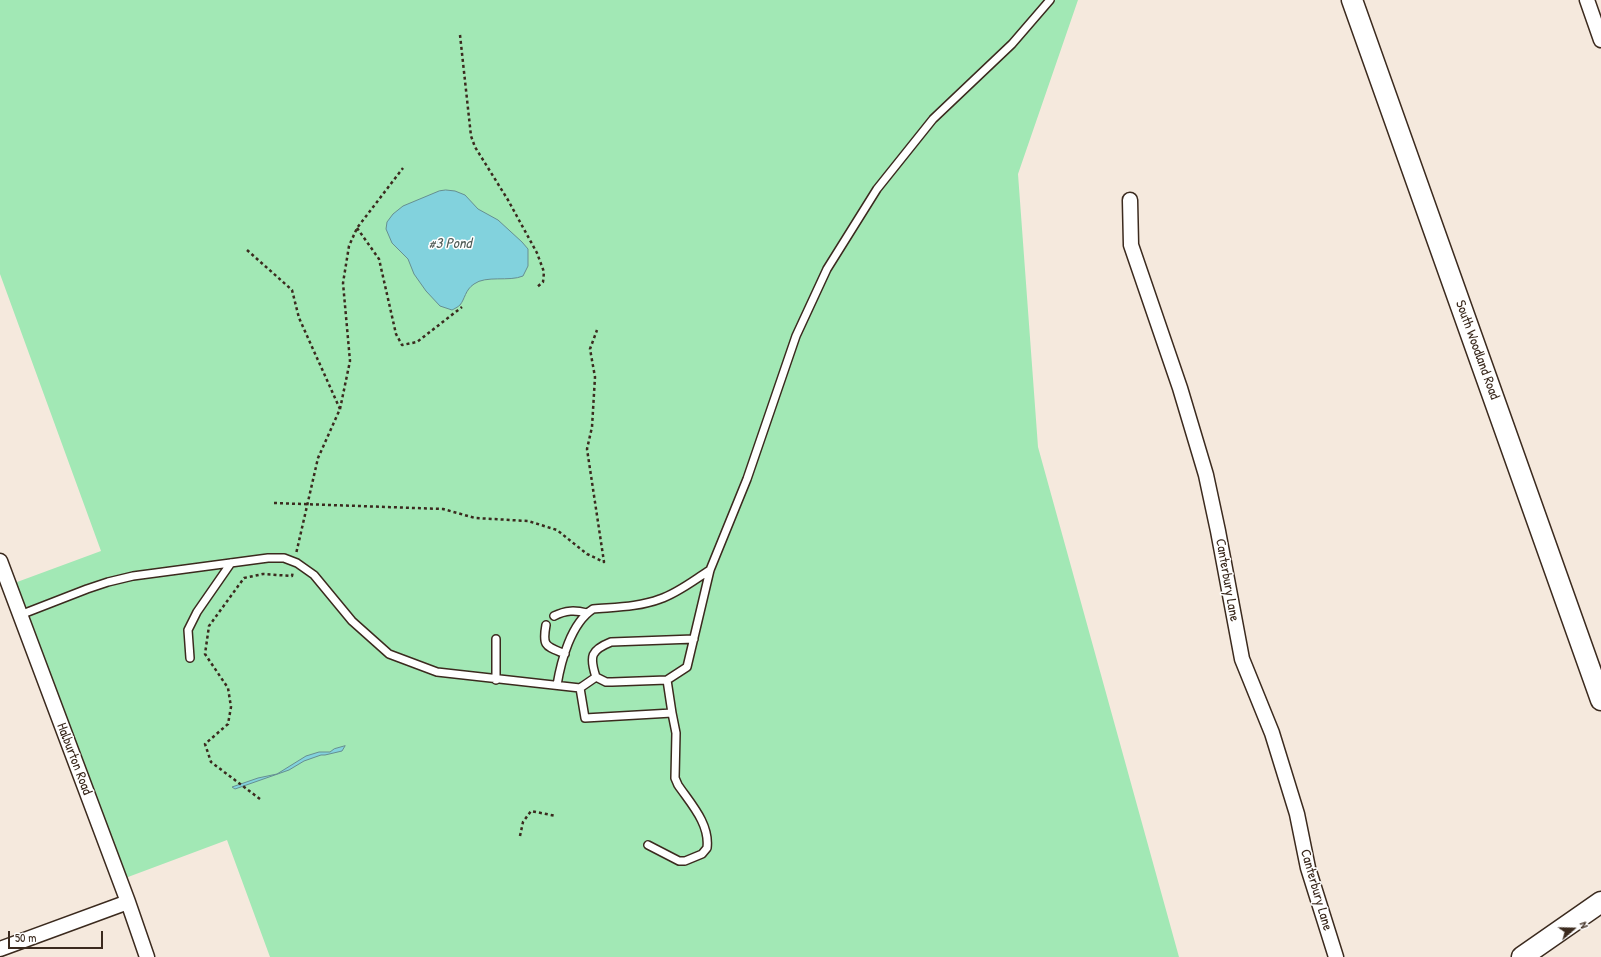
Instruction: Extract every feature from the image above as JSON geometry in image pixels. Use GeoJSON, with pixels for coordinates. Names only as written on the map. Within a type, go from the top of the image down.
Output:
{"type":"FeatureCollection","features":[{"type":"Feature","properties":{"kind":"street","name":"South Woodland Road"},"geometry":{"type":"LineString","coordinates":[[1352,0],[1601,700]]}},
{"type":"Feature","properties":{"kind":"street"},"geometry":{"type":"LineString","coordinates":[[1587,0],[1601,40]]}},
{"type":"Feature","properties":{"kind":"street","name":"Canterbury Lane"},"geometry":{"type":"LineString","coordinates":[[1130,200],[1131,245],[1180,388],[1206,475],[1242,658],[1272,733],[1297,814],[1308,868],[1336,957]]}},
{"type":"Feature","properties":{"kind":"street","name":"Halburton Road"},"geometry":{"type":"LineString","coordinates":[[0,561],[128,902],[147,957]]}},
{"type":"Feature","properties":{"kind":"street"},"geometry":{"type":"LineString","coordinates":[[0,949],[128,902]]}},
{"type":"Feature","properties":{"kind":"street"},"geometry":{"type":"LineString","coordinates":[[1522,957],[1601,902]]}},
{"type":"Feature","properties":{"kind":"lane"},"geometry":{"type":"LineString","coordinates":[[694,640],[611,642],[599,647],[593,655],[592,666],[596,677],[606,682],[667,680],[687,667],[694,640],[710,570],[747,479],[796,336],[827,268],[877,189],[933,119],[1012,44],[1050,0]]}},
{"type":"Feature","properties":{"kind":"lane"},"geometry":{"type":"LineString","coordinates":[[20,615],[108,582],[133,576],[268,558],[284,558],[295,562],[314,575],[352,621],[389,654],[437,672],[496,680],[580,688],[596,677]]}},
{"type":"Feature","properties":{"kind":"lane"},"geometry":{"type":"LineString","coordinates":[[190,658],[188,630],[197,612],[231,563]]}},
{"type":"Feature","properties":{"kind":"lane"},"geometry":{"type":"LineString","coordinates":[[557,685],[565,654],[579,622],[587,613],[593,609],[643,604],[660,599],[678,590],[710,570]]}},
{"type":"Feature","properties":{"kind":"lane"},"geometry":{"type":"LineString","coordinates":[[554,616],[563,611],[572,610],[587,613]]}},
{"type":"Feature","properties":{"kind":"lane"},"geometry":{"type":"LineString","coordinates":[[546,625],[543,640],[552,649],[565,654]]}},
{"type":"Feature","properties":{"kind":"lane"},"geometry":{"type":"LineString","coordinates":[[496,639],[496,680]]}},
{"type":"Feature","properties":{"kind":"lane"},"geometry":{"type":"LineString","coordinates":[[648,845],[679,861],[685,861],[702,854],[707,848],[707,832],[704,825],[675,778],[676,733],[667,680]]}},
{"type":"Feature","properties":{"kind":"lane"},"geometry":{"type":"LineString","coordinates":[[580,688],[584,718],[672,713]]}},
{"type":"Feature","properties":{"kind":"path"},"geometry":{"type":"LineString","coordinates":[[460,35],[471,136],[475,147],[508,200],[537,253],[544,272],[543,282],[536,288]]}},
{"type":"Feature","properties":{"kind":"path"},"geometry":{"type":"LineString","coordinates":[[260,799],[211,762],[205,744],[228,724],[231,707],[228,688],[205,654],[209,626],[244,578],[263,574],[292,576],[318,458],[340,409],[350,361],[343,283],[349,246],[357,228],[403,168]]}},
{"type":"Feature","properties":{"kind":"path"},"geometry":{"type":"LineString","coordinates":[[357,228],[379,259],[396,334],[402,345],[417,342],[462,307]]}},
{"type":"Feature","properties":{"kind":"path"},"geometry":{"type":"LineString","coordinates":[[247,250],[292,290],[299,318],[340,409]]}},
{"type":"Feature","properties":{"kind":"path"},"geometry":{"type":"LineString","coordinates":[[274,502],[307,505],[443,510],[475,518],[528,521],[557,530],[587,554],[604,562],[587,449],[592,427],[595,377],[590,349],[597,330]]}},
{"type":"Feature","properties":{"kind":"path"},"geometry":{"type":"LineString","coordinates":[[520,836],[523,822],[531,812],[556,816]]}},
{"type":"Feature","properties":{"kind":"green space"},"geometry":{"type":"Polygon","coordinates":[[[0,0],[1078,0],[1018,174],[1038,447],[1179,957],[270,957],[227,840],[120,880],[9,585],[101,551],[0,274],[0,0]]]}},
{"type":"Feature","properties":{"kind":"water","name":"#3 Pond"},"geometry":{"type":"Polygon","coordinates":[[[439,191],[455,191],[465,195],[478,209],[498,220],[528,249],[528,266],[523,276],[511,279],[491,279],[479,281],[471,286],[462,303],[452,310],[440,306],[426,291],[414,274],[408,259],[392,243],[386,229],[387,222],[393,214],[403,206],[439,191]]]}},
{"type":"Feature","properties":{"kind":"water"},"geometry":{"type":"Polygon","coordinates":[[[345,746],[342,751],[321,755],[304,761],[289,770],[235,789],[232,787],[258,778],[277,774],[306,756],[319,752],[330,752],[334,749],[345,746]]]}}]}
